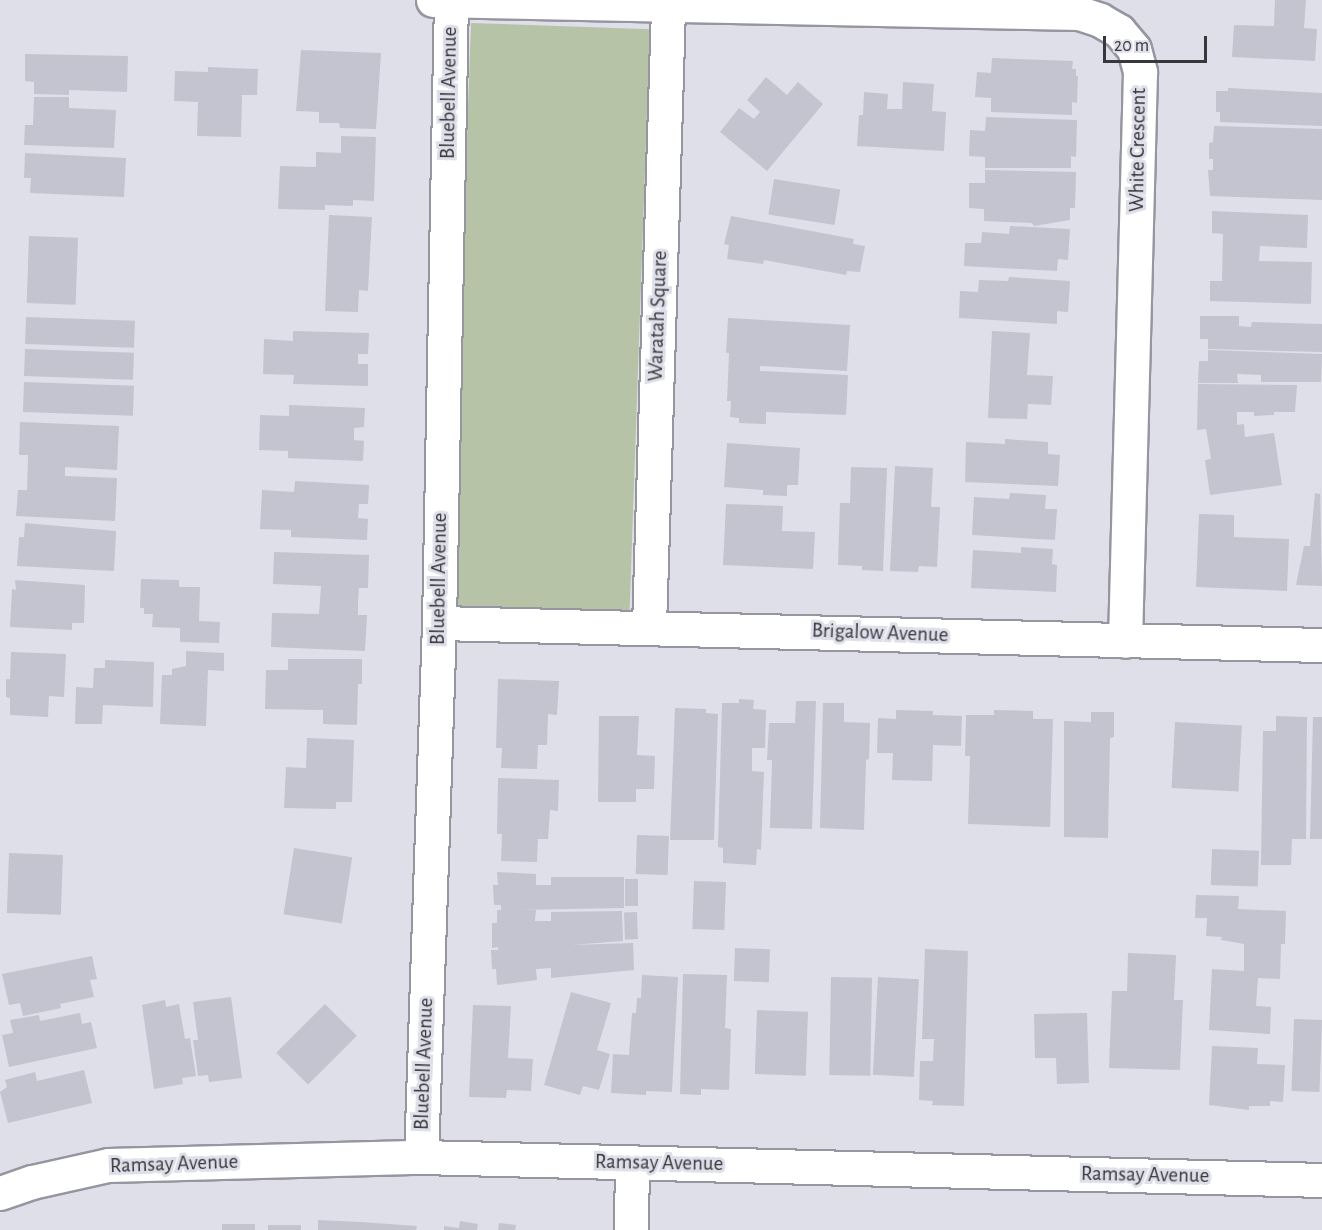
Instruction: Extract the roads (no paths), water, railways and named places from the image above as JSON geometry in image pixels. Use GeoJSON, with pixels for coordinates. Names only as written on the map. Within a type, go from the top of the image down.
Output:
{"type":"FeatureCollection","features":[{"type":"Feature","properties":{"kind":"street","name":"White Crescent"},"geometry":{"type":"LineString","coordinates":[[433,0],[1079,14],[1100,20],[1119,31],[1134,49],[1140,72],[1125,641]]}},
{"type":"Feature","properties":{"kind":"street","name":"Bluebell Avenue"},"geometry":{"type":"LineString","coordinates":[[421,1157],[439,622],[451,0]]}},
{"type":"Feature","properties":{"kind":"street","name":"Waratah Square"},"geometry":{"type":"LineString","coordinates":[[649,626],[668,6]]}},
{"type":"Feature","properties":{"kind":"street","name":"Brigalow Avenue"},"geometry":{"type":"LineString","coordinates":[[439,622],[1322,645]]}},
{"type":"Feature","properties":{"kind":"street","name":"Ramsay Avenue"},"geometry":{"type":"LineString","coordinates":[[0,1193],[32,1182],[108,1165],[421,1157],[1322,1180]]}},
{"type":"Feature","properties":{"kind":"street"},"geometry":{"type":"LineString","coordinates":[[632,1162],[632,1230]]}}]}
